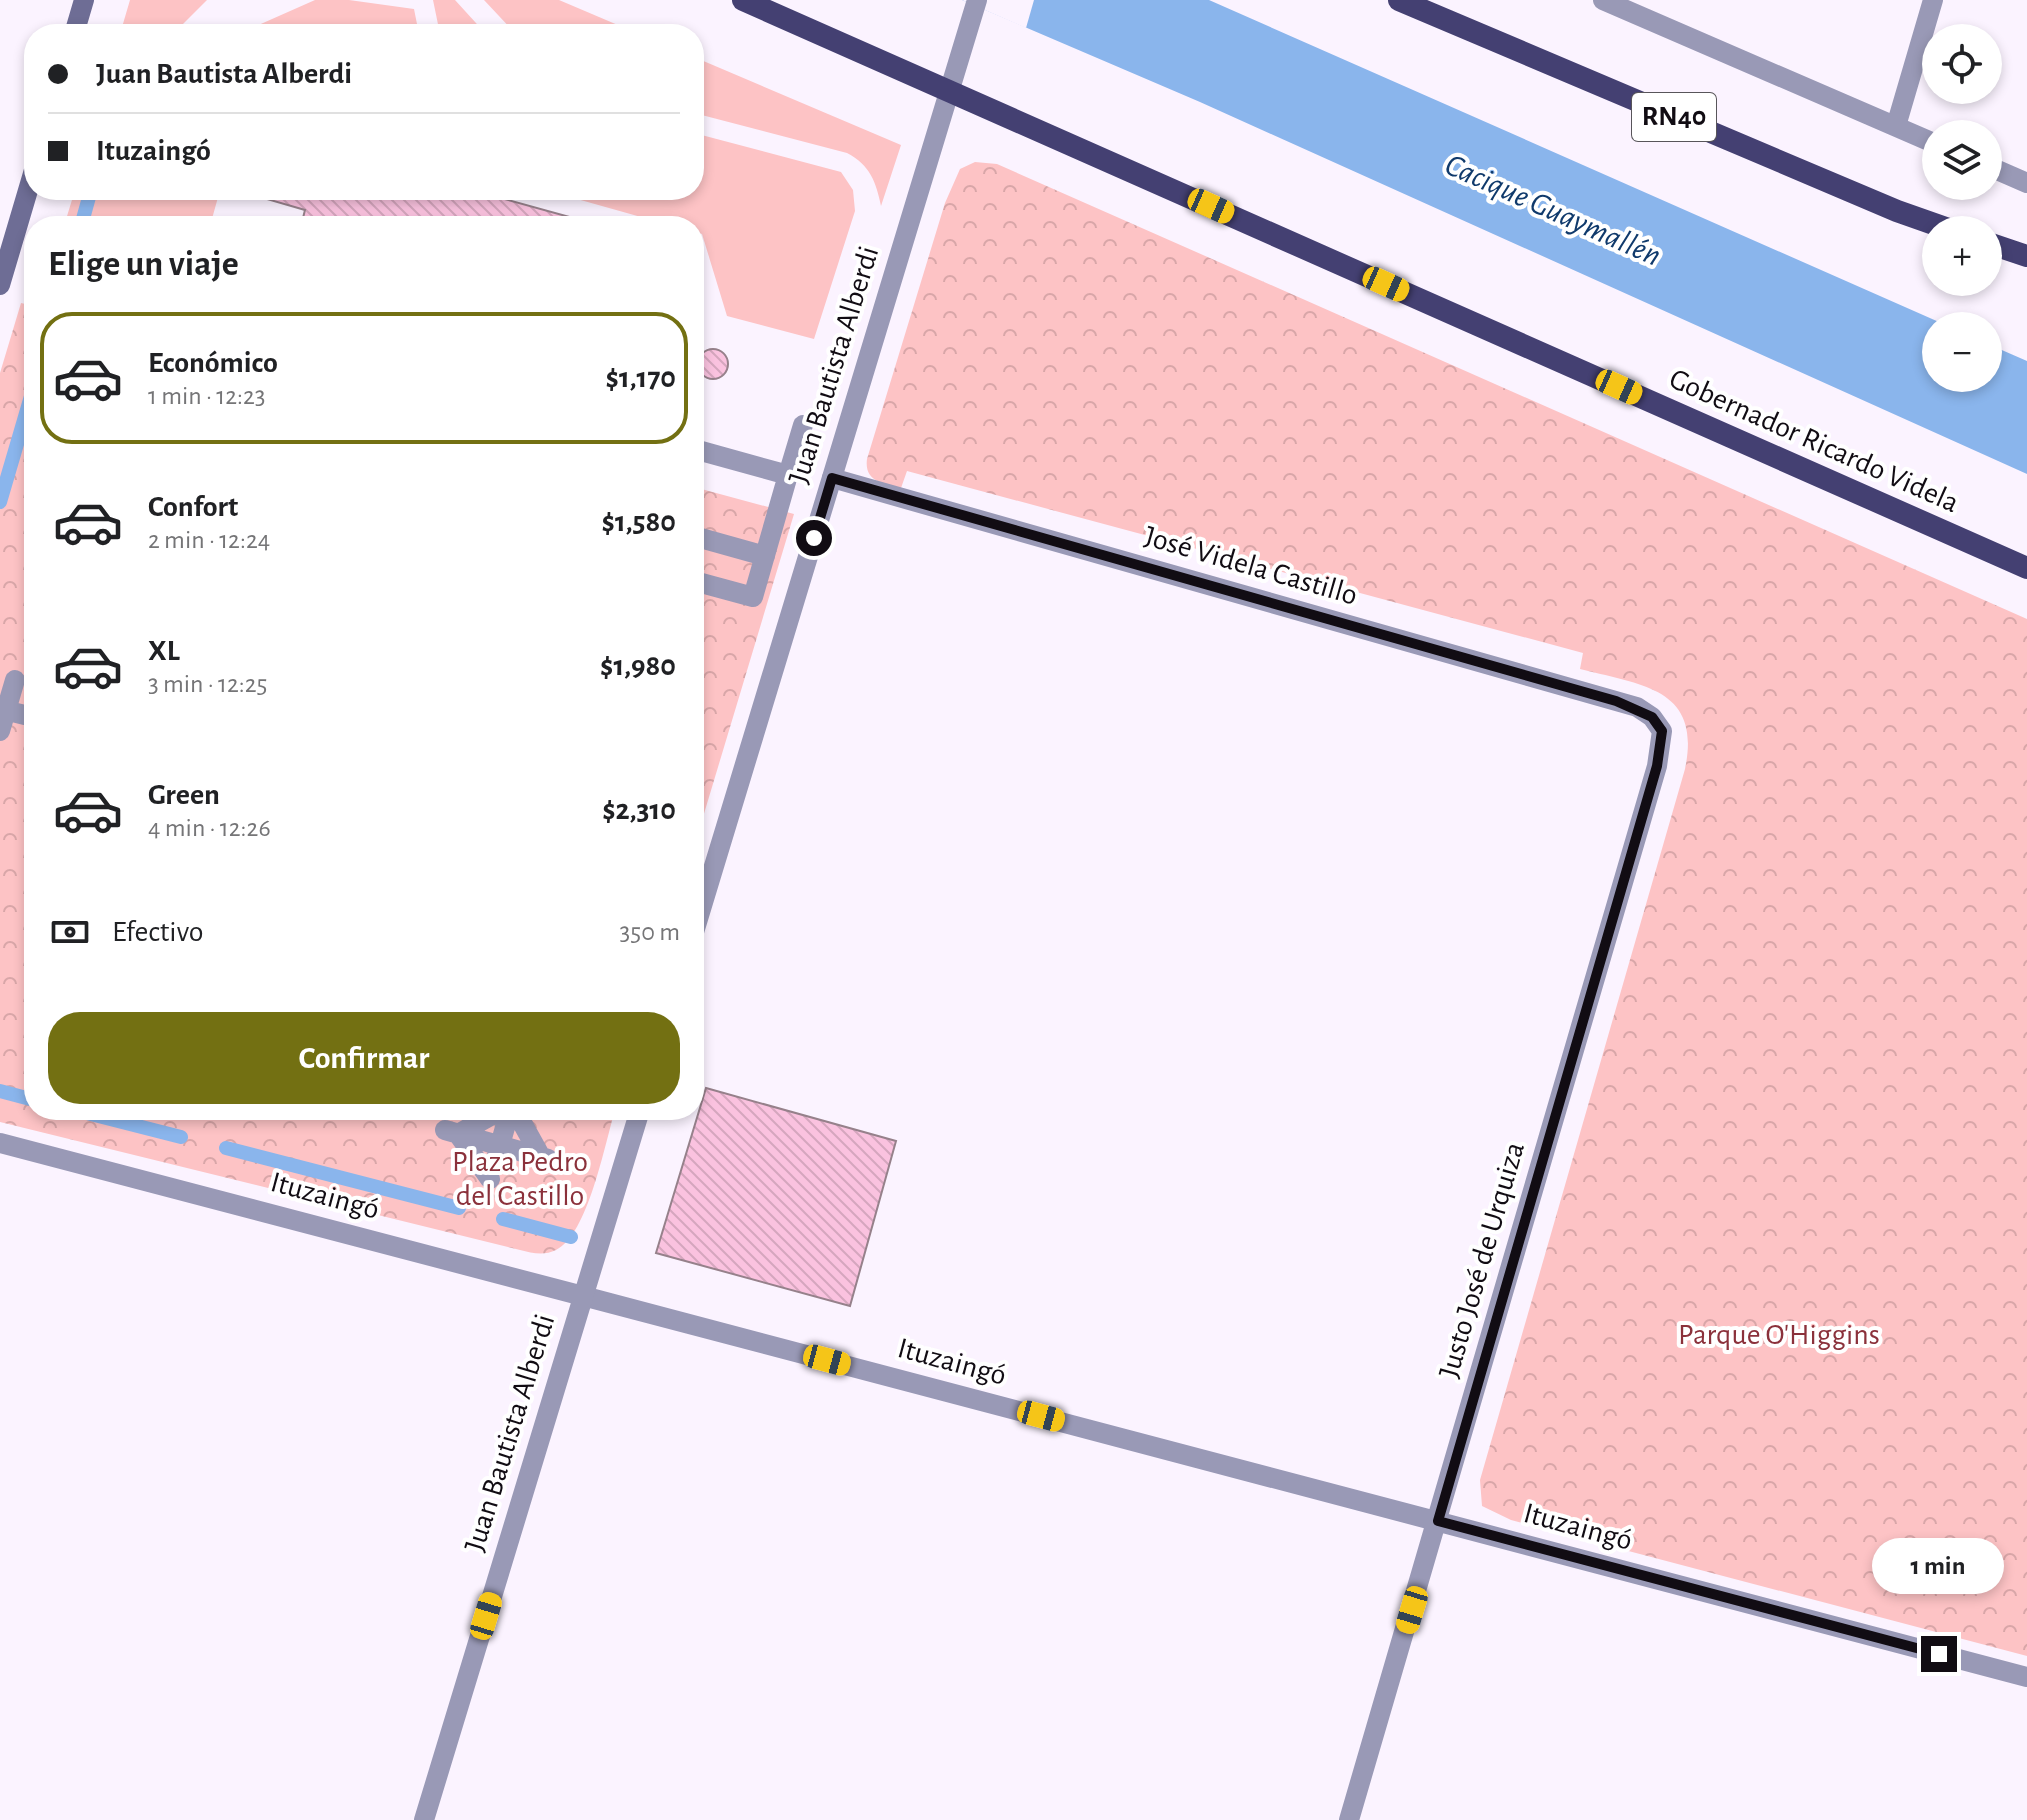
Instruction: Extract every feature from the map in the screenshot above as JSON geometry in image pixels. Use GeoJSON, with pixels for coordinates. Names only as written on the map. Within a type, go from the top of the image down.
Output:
{"type":"FeatureCollection","features":[{"type":"Feature","properties":{"kind":"highway","name":"Gobernador Ricardo Videla"},"geometry":{"type":"LineString","coordinates":[[743,0],[2027,568]]}},
{"type":"Feature","properties":{"kind":"highway","name":"RN40"},"geometry":{"type":"LineString","coordinates":[[1399,0],[1922,220]]}},
{"type":"Feature","properties":{"kind":"highway"},"geometry":{"type":"LineString","coordinates":[[2002,248],[2027,256]]}},
{"type":"Feature","properties":{"kind":"main road"},"geometry":{"type":"LineString","coordinates":[[77,24],[84,0]]}},
{"type":"Feature","properties":{"kind":"main road"},"geometry":{"type":"LineString","coordinates":[[0,285],[5,248],[24,197]]}},
{"type":"Feature","properties":{"kind":"street"},"geometry":{"type":"LineString","coordinates":[[1603,0],[1922,138]]}},
{"type":"Feature","properties":{"kind":"street"},"geometry":{"type":"LineString","coordinates":[[1896,126],[1933,0]]}},
{"type":"Feature","properties":{"kind":"street","name":"Juan Bautista Alberdi"},"geometry":{"type":"LineString","coordinates":[[704,899],[976,3]]}},
{"type":"Feature","properties":{"kind":"street"},"geometry":{"type":"LineString","coordinates":[[2002,172],[2027,183]]}},
{"type":"Feature","properties":{"kind":"street"},"geometry":{"type":"LineString","coordinates":[[704,584],[753,597],[788,475],[803,455],[803,425]]}},
{"type":"Feature","properties":{"kind":"street"},"geometry":{"type":"LineString","coordinates":[[704,452],[788,475]]}},
{"type":"Feature","properties":{"kind":"street","name":"José Videla Castillo"},"geometry":{"type":"LineString","coordinates":[[832,478],[1616,701],[1652,717]]}},
{"type":"Feature","properties":{"kind":"street"},"geometry":{"type":"LineString","coordinates":[[704,539],[765,556]]}},
{"type":"Feature","properties":{"kind":"street"},"geometry":{"type":"LineString","coordinates":[[0,731],[3,709],[15,680]]}},
{"type":"Feature","properties":{"kind":"street"},"geometry":{"type":"LineString","coordinates":[[3,709],[24,715]]}},
{"type":"Feature","properties":{"kind":"street","name":"Justo José de Urquiza"},"geometry":{"type":"LineString","coordinates":[[1349,1820],[1657,766],[1662,731],[1652,717]]}},
{"type":"Feature","properties":{"kind":"street"},"geometry":{"type":"LineString","coordinates":[[451,1132],[474,1120]]}},
{"type":"Feature","properties":{"kind":"street"},"geometry":{"type":"LineString","coordinates":[[491,1120],[500,1145]]}},
{"type":"Feature","properties":{"kind":"street"},"geometry":{"type":"LineString","coordinates":[[451,1132],[489,1182],[509,1120]]}},
{"type":"Feature","properties":{"kind":"street"},"geometry":{"type":"LineString","coordinates":[[451,1132],[544,1158],[519,1120]]}},
{"type":"Feature","properties":{"kind":"street","name":"Juan Bautista Alberdi"},"geometry":{"type":"LineString","coordinates":[[424,1820],[637,1120]]}},
{"type":"Feature","properties":{"kind":"street","name":"Ituzaingó"},"geometry":{"type":"LineString","coordinates":[[0,1143],[2027,1677]]}},
{"type":"Feature","properties":{"kind":"green space"},"geometry":{"type":"Polygon","coordinates":[[[130,0],[207,0],[183,24],[123,24],[130,0]]]}},
{"type":"Feature","properties":{"kind":"green space"},"geometry":{"type":"Polygon","coordinates":[[[315,0],[349,0],[414,9],[417,24],[261,24],[315,0]]]}},
{"type":"Feature","properties":{"kind":"green space"},"geometry":{"type":"Polygon","coordinates":[[[433,0],[455,0],[477,24],[438,24],[433,0]]]}},
{"type":"Feature","properties":{"kind":"green space"},"geometry":{"type":"Polygon","coordinates":[[[484,0],[559,0],[615,24],[507,24],[484,0]]]}},
{"type":"Feature","properties":{"kind":"green space"},"geometry":{"type":"Polygon","coordinates":[[[704,61],[901,145],[881,206],[871,175],[847,153],[704,116],[704,61]]]}},
{"type":"Feature","properties":{"kind":"green space"},"geometry":{"type":"Polygon","coordinates":[[[704,136],[841,172],[853,190],[855,211],[814,339],[727,316],[704,241],[704,216],[637,216],[581,200],[704,200],[704,136]]]}},
{"type":"Feature","properties":{"kind":"green space","name":"Parque O'Higgins"},"geometry":{"type":"Polygon","coordinates":[[[975,162],[997,164],[2027,619],[2027,1656],[1511,1520],[1482,1506],[1480,1480],[1685,769],[1688,742],[1684,721],[1676,706],[1645,686],[1580,669],[1583,653],[907,471],[901,488],[872,477],[867,459],[945,203],[960,169],[975,162]]]}},
{"type":"Feature","properties":{"kind":"green space"},"geometry":{"type":"Polygon","coordinates":[[[72,200],[217,200],[213,216],[67,216],[72,200]]]}},
{"type":"Feature","properties":{"kind":"green space","name":"Plaza Pedro del Castillo"},"geometry":{"type":"Polygon","coordinates":[[[21,303],[24,304],[24,1120],[612,1120],[586,1208],[567,1241],[556,1250],[542,1253],[524,1251],[0,1122],[0,373],[21,303]]]}},
{"type":"Feature","properties":{"kind":"green space"},"geometry":{"type":"Polygon","coordinates":[[[704,490],[794,514],[704,814],[704,490]]]}},
{"type":"Feature","properties":{"kind":"water","name":"Cacique Guaymallén"},"geometry":{"type":"Polygon","coordinates":[[[962,0],[1209,0],[1922,315],[1922,392],[2002,392],[2002,350],[2027,361],[2027,474],[1200,102],[962,0]]]}},
{"type":"Feature","properties":{"kind":"pier"},"geometry":{"type":"Polygon","coordinates":[[[962,0],[1034,0],[1026,28],[962,0]]]}},
{"type":"Feature","properties":{"kind":"building"},"geometry":{"type":"Polygon","coordinates":[[[270,200],[508,200],[566,216],[304,216],[305,210],[270,200]]]}},
{"type":"Feature","properties":{"kind":"building"},"geometry":{"type":"Polygon","coordinates":[[[707,350],[719,350],[727,358],[727,370],[719,378],[704,375],[704,353],[707,350]]]}},
{"type":"Feature","properties":{"kind":"building"},"geometry":{"type":"Polygon","coordinates":[[[706,1088],[896,1141],[850,1306],[656,1253],[696,1120],[704,1120],[706,1088]]]}},
{"type":"Feature","properties":{"kind":"waterway"},"geometry":{"type":"LineString","coordinates":[[84,216],[88,200]]}},
{"type":"Feature","properties":{"kind":"waterway"},"geometry":{"type":"LineString","coordinates":[[0,502],[24,420]]}},
{"type":"Feature","properties":{"kind":"waterway"},"geometry":{"type":"LineString","coordinates":[[0,1091],[24,1097]]}},
{"type":"Feature","properties":{"kind":"waterway"},"geometry":{"type":"LineString","coordinates":[[114,1120],[181,1137]]}},
{"type":"Feature","properties":{"kind":"waterway"},"geometry":{"type":"LineString","coordinates":[[226,1148],[459,1208]]}},
{"type":"Feature","properties":{"kind":"waterway"},"geometry":{"type":"LineString","coordinates":[[503,1219],[571,1237]]}},
{"type":"Feature","properties":{"kind":"route"},"geometry":{"type":"LineString","coordinates":[[814,538],[832,478],[1637,707],[1652,717],[1662,731],[1657,766],[1438,1521],[1939,1654]]}}]}
